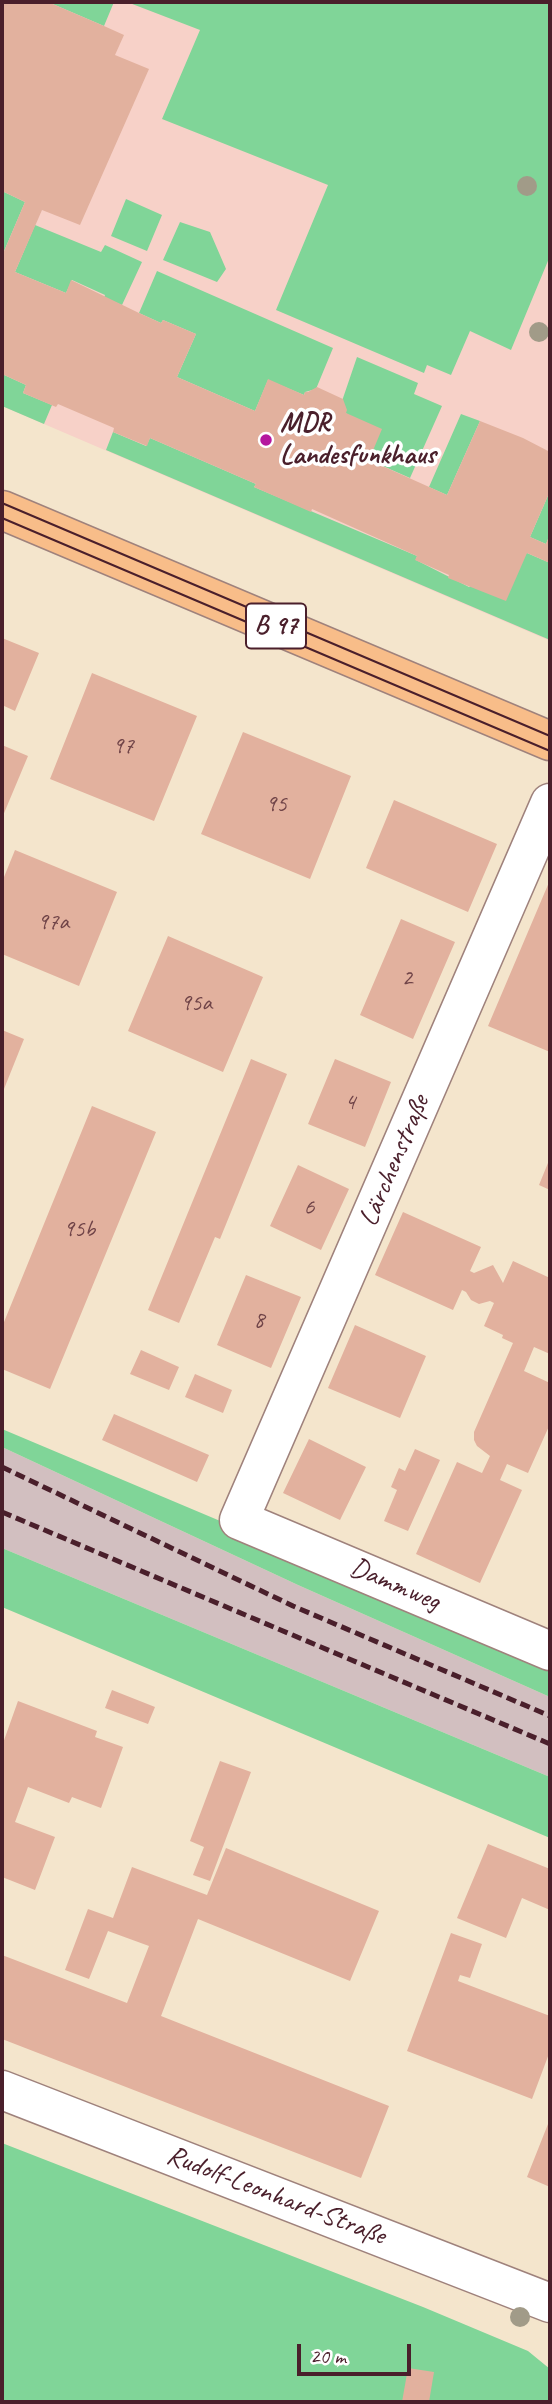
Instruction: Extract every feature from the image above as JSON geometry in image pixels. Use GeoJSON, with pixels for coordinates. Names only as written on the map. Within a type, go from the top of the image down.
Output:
{"type":"FeatureCollection","features":[{"type":"Feature","properties":{"kind":"main road","name":"B 97"},"geometry":{"type":"LineString","coordinates":[[2,509],[550,741]]}},
{"type":"Feature","properties":{"kind":"street","name":"Lärchenstraße"},"geometry":{"type":"LineString","coordinates":[[239,1520],[550,803]]}},
{"type":"Feature","properties":{"kind":"street","name":"Dammweg"},"geometry":{"type":"LineString","coordinates":[[239,1520],[550,1651]]}},
{"type":"Feature","properties":{"kind":"street","name":"Rudolf-Leonhard-Straße"},"geometry":{"type":"LineString","coordinates":[[2,2090],[550,2303]]}},
{"type":"Feature","properties":{"kind":"shaded area"},"geometry":{"type":"Polygon","coordinates":[[[2,2],[550,2],[548,640],[2,406],[2,2]]]}},
{"type":"Feature","properties":{"kind":"shaded area"},"geometry":{"type":"Polygon","coordinates":[[[2,1447],[298,1585],[550,1697],[550,1777],[2,1548],[2,1447]]]}},
{"type":"Feature","properties":{"kind":"green space"},"geometry":{"type":"Polygon","coordinates":[[[48,2],[114,2],[104,26],[48,2]]]}},
{"type":"Feature","properties":{"kind":"green space"},"geometry":{"type":"Polygon","coordinates":[[[127,2],[550,2],[550,256],[511,350],[470,331],[451,375],[427,365],[424,373],[276,310],[328,185],[162,119],[200,30],[127,2]]]}},
{"type":"Feature","properties":{"kind":"green space"},"geometry":{"type":"Polygon","coordinates":[[[2,191],[25,202],[2,256],[2,191]]]}},
{"type":"Feature","properties":{"kind":"green space"},"geometry":{"type":"Polygon","coordinates":[[[126,199],[162,215],[147,251],[111,236],[126,199]]]}},
{"type":"Feature","properties":{"kind":"green space"},"geometry":{"type":"Polygon","coordinates":[[[180,222],[210,232],[226,269],[217,282],[163,260],[180,222]]]}},
{"type":"Feature","properties":{"kind":"green space"},"geometry":{"type":"Polygon","coordinates":[[[35,225],[101,252],[105,245],[142,262],[122,305],[72,280],[66,293],[15,272],[35,225]]]}},
{"type":"Feature","properties":{"kind":"green space"},"geometry":{"type":"Polygon","coordinates":[[[157,271],[333,348],[316,389],[305,392],[304,395],[268,380],[255,411],[177,377],[196,334],[139,313],[157,271]]]}},
{"type":"Feature","properties":{"kind":"green space"},"geometry":{"type":"Polygon","coordinates":[[[357,357],[418,383],[414,394],[442,406],[410,478],[369,460],[346,413],[342,401],[357,357]]]}},
{"type":"Feature","properties":{"kind":"green space"},"geometry":{"type":"Polygon","coordinates":[[[2,374],[26,385],[23,393],[52,405],[44,424],[2,406],[2,374]]]}},
{"type":"Feature","properties":{"kind":"green space"},"geometry":{"type":"Polygon","coordinates":[[[461,414],[480,421],[447,495],[429,487],[461,414]]]}},
{"type":"Feature","properties":{"kind":"green space"},"geometry":{"type":"Polygon","coordinates":[[[113,432],[146,446],[150,438],[256,484],[254,487],[417,556],[416,560],[469,587],[527,553],[550,563],[550,640],[106,450],[113,432]]]}},
{"type":"Feature","properties":{"kind":"green space"},"geometry":{"type":"Polygon","coordinates":[[[550,491],[550,534],[546,544],[530,537],[550,491]]]}},
{"type":"Feature","properties":{"kind":"green space"},"geometry":{"type":"Polygon","coordinates":[[[2,1429],[550,1660],[550,1697],[298,1585],[2,1447],[2,1429]]]}},
{"type":"Feature","properties":{"kind":"green space"},"geometry":{"type":"Polygon","coordinates":[[[2,1548],[550,1777],[550,1838],[2,1607],[2,1548]]]}},
{"type":"Feature","properties":{"kind":"green space"},"geometry":{"type":"Polygon","coordinates":[[[2,2143],[423,2307],[528,2351],[550,2369],[550,2402],[2,2402],[2,2143]]]}},
{"type":"Feature","properties":{"kind":"building","name":"MDR Landesfunkhaus"},"geometry":{"type":"Polygon","coordinates":[[[2,2],[48,2],[124,35],[115,55],[149,69],[80,225],[42,210],[15,272],[66,293],[71,280],[161,323],[163,320],[196,334],[177,377],[255,411],[268,379],[304,395],[317,387],[343,399],[346,413],[382,429],[369,460],[447,495],[480,421],[550,452],[550,491],[530,537],[546,544],[550,534],[550,563],[527,553],[506,601],[448,578],[449,575],[415,560],[417,556],[312,509],[311,512],[254,487],[256,484],[150,438],[147,446],[113,432],[114,428],[58,404],[56,407],[23,393],[26,385],[2,374],[2,256],[25,202],[2,191],[2,2]]]}},
{"type":"Feature","properties":{"kind":"building"},"geometry":{"type":"Polygon","coordinates":[[[2,638],[39,653],[15,711],[2,705],[2,638]]]}},
{"type":"Feature","properties":{"kind":"building"},"geometry":{"type":"Polygon","coordinates":[[[92,673],[197,716],[154,821],[50,779],[92,673]]]}},
{"type":"Feature","properties":{"kind":"building"},"geometry":{"type":"Polygon","coordinates":[[[243,732],[351,776],[310,879],[201,834],[243,732]]]}},
{"type":"Feature","properties":{"kind":"building"},"geometry":{"type":"Polygon","coordinates":[[[2,745],[28,756],[2,818],[2,745]]]}},
{"type":"Feature","properties":{"kind":"building"},"geometry":{"type":"Polygon","coordinates":[[[394,800],[497,844],[468,912],[366,868],[394,800]]]}},
{"type":"Feature","properties":{"kind":"building"},"geometry":{"type":"Polygon","coordinates":[[[15,850],[117,892],[79,986],[2,954],[2,882],[15,850]]]}},
{"type":"Feature","properties":{"kind":"building"},"geometry":{"type":"Polygon","coordinates":[[[550,880],[550,1052],[488,1026],[550,880]]]}},
{"type":"Feature","properties":{"kind":"building"},"geometry":{"type":"Polygon","coordinates":[[[401,919],[455,942],[413,1039],[360,1015],[401,919]]]}},
{"type":"Feature","properties":{"kind":"building"},"geometry":{"type":"Polygon","coordinates":[[[168,936],[263,977],[223,1072],[128,1031],[168,936]]]}},
{"type":"Feature","properties":{"kind":"building"},"geometry":{"type":"Polygon","coordinates":[[[2,1030],[24,1039],[2,1094],[2,1030]]]}},
{"type":"Feature","properties":{"kind":"building"},"geometry":{"type":"Polygon","coordinates":[[[251,1059],[287,1074],[220,1239],[215,1237],[179,1323],[148,1310],[251,1059]]]}},
{"type":"Feature","properties":{"kind":"building"},"geometry":{"type":"Polygon","coordinates":[[[335,1059],[391,1082],[365,1147],[308,1124],[335,1059]]]}},
{"type":"Feature","properties":{"kind":"building"},"geometry":{"type":"Polygon","coordinates":[[[92,1106],[156,1132],[50,1389],[2,1369],[2,1327],[92,1106]]]}},
{"type":"Feature","properties":{"kind":"building"},"geometry":{"type":"Polygon","coordinates":[[[550,1158],[550,1190],[539,1185],[550,1158]]]}},
{"type":"Feature","properties":{"kind":"building"},"geometry":{"type":"Polygon","coordinates":[[[298,1165],[349,1189],[321,1250],[270,1226],[298,1165]]]}},
{"type":"Feature","properties":{"kind":"building"},"geometry":{"type":"Polygon","coordinates":[[[403,1212],[481,1247],[470,1271],[474,1273],[493,1265],[503,1283],[513,1261],[550,1278],[550,1354],[534,1347],[524,1371],[550,1383],[550,1424],[528,1473],[507,1464],[500,1480],[522,1490],[480,1583],[416,1554],[457,1462],[482,1473],[490,1456],[477,1446],[474,1432],[513,1343],[484,1326],[494,1303],[490,1301],[479,1304],[462,1290],[453,1310],[375,1275],[403,1212]]]}},
{"type":"Feature","properties":{"kind":"building"},"geometry":{"type":"Polygon","coordinates":[[[246,1275],[301,1297],[271,1368],[217,1345],[246,1275]]]}},
{"type":"Feature","properties":{"kind":"building"},"geometry":{"type":"Polygon","coordinates":[[[355,1325],[426,1356],[400,1418],[328,1388],[355,1325]]]}},
{"type":"Feature","properties":{"kind":"building"},"geometry":{"type":"Polygon","coordinates":[[[141,1350],[179,1367],[169,1390],[130,1374],[141,1350]]]}},
{"type":"Feature","properties":{"kind":"building"},"geometry":{"type":"Polygon","coordinates":[[[195,1374],[232,1390],[223,1413],[185,1397],[195,1374]]]}},
{"type":"Feature","properties":{"kind":"building"},"geometry":{"type":"Polygon","coordinates":[[[114,1414],[209,1455],[197,1482],[102,1440],[114,1414]]]}},
{"type":"Feature","properties":{"kind":"building"},"geometry":{"type":"Polygon","coordinates":[[[309,1439],[366,1467],[340,1520],[283,1493],[309,1439]]]}},
{"type":"Feature","properties":{"kind":"building"},"geometry":{"type":"Polygon","coordinates":[[[415,1449],[440,1460],[408,1531],[384,1521],[397,1490],[391,1487],[399,1468],[405,1471],[415,1449]]]}},
{"type":"Feature","properties":{"kind":"building"},"geometry":{"type":"Polygon","coordinates":[[[112,1690],[155,1707],[148,1724],[105,1708],[112,1690]]]}},
{"type":"Feature","properties":{"kind":"building"},"geometry":{"type":"Polygon","coordinates":[[[18,1701],[97,1731],[95,1737],[123,1747],[101,1808],[72,1797],[69,1803],[28,1787],[15,1822],[55,1837],[35,1890],[2,1877],[2,1746],[18,1701]]]}},
{"type":"Feature","properties":{"kind":"building"},"geometry":{"type":"Polygon","coordinates":[[[220,1761],[251,1772],[210,1881],[193,1875],[204,1847],[190,1841],[220,1761]]]}},
{"type":"Feature","properties":{"kind":"building"},"geometry":{"type":"Polygon","coordinates":[[[488,1844],[550,1869],[550,1910],[522,1898],[506,1938],[457,1918],[488,1844]]]}},
{"type":"Feature","properties":{"kind":"building"},"geometry":{"type":"Polygon","coordinates":[[[226,1848],[379,1911],[350,1981],[198,1919],[161,2016],[389,2106],[361,2178],[2,2039],[2,1955],[127,2003],[149,1946],[108,1931],[89,1979],[65,1970],[88,1909],[113,1918],[132,1867],[207,1895],[226,1848]]]}},
{"type":"Feature","properties":{"kind":"building"},"geometry":{"type":"Polygon","coordinates":[[[451,1933],[482,1944],[470,1978],[460,1975],[458,1981],[550,2016],[550,2051],[532,2099],[407,2051],[451,1933]]]}},
{"type":"Feature","properties":{"kind":"building"},"geometry":{"type":"Polygon","coordinates":[[[550,2119],[550,2187],[527,2177],[550,2119]]]}},
{"type":"Feature","properties":{"kind":"building"},"geometry":{"type":"Polygon","coordinates":[[[408,2368],[434,2372],[429,2402],[402,2402],[408,2368]]]}},
{"type":"Feature","properties":{"kind":"tram line"},"geometry":{"type":"LineString","coordinates":[[2,503],[550,736]]}},
{"type":"Feature","properties":{"kind":"tram line"},"geometry":{"type":"LineString","coordinates":[[2,518],[550,751]]}},
{"type":"Feature","properties":{"kind":"railway"},"geometry":{"type":"LineString","coordinates":[[2,1467],[293,1606],[550,1716]]}},
{"type":"Feature","properties":{"kind":"railway"},"geometry":{"type":"LineString","coordinates":[[2,1512],[550,1744]]}},
{"type":"Feature","properties":{"kind":"place","name":"MDR Landesfunkhaus"},"geometry":{"type":"Point","coordinates":[266,440]}}]}
